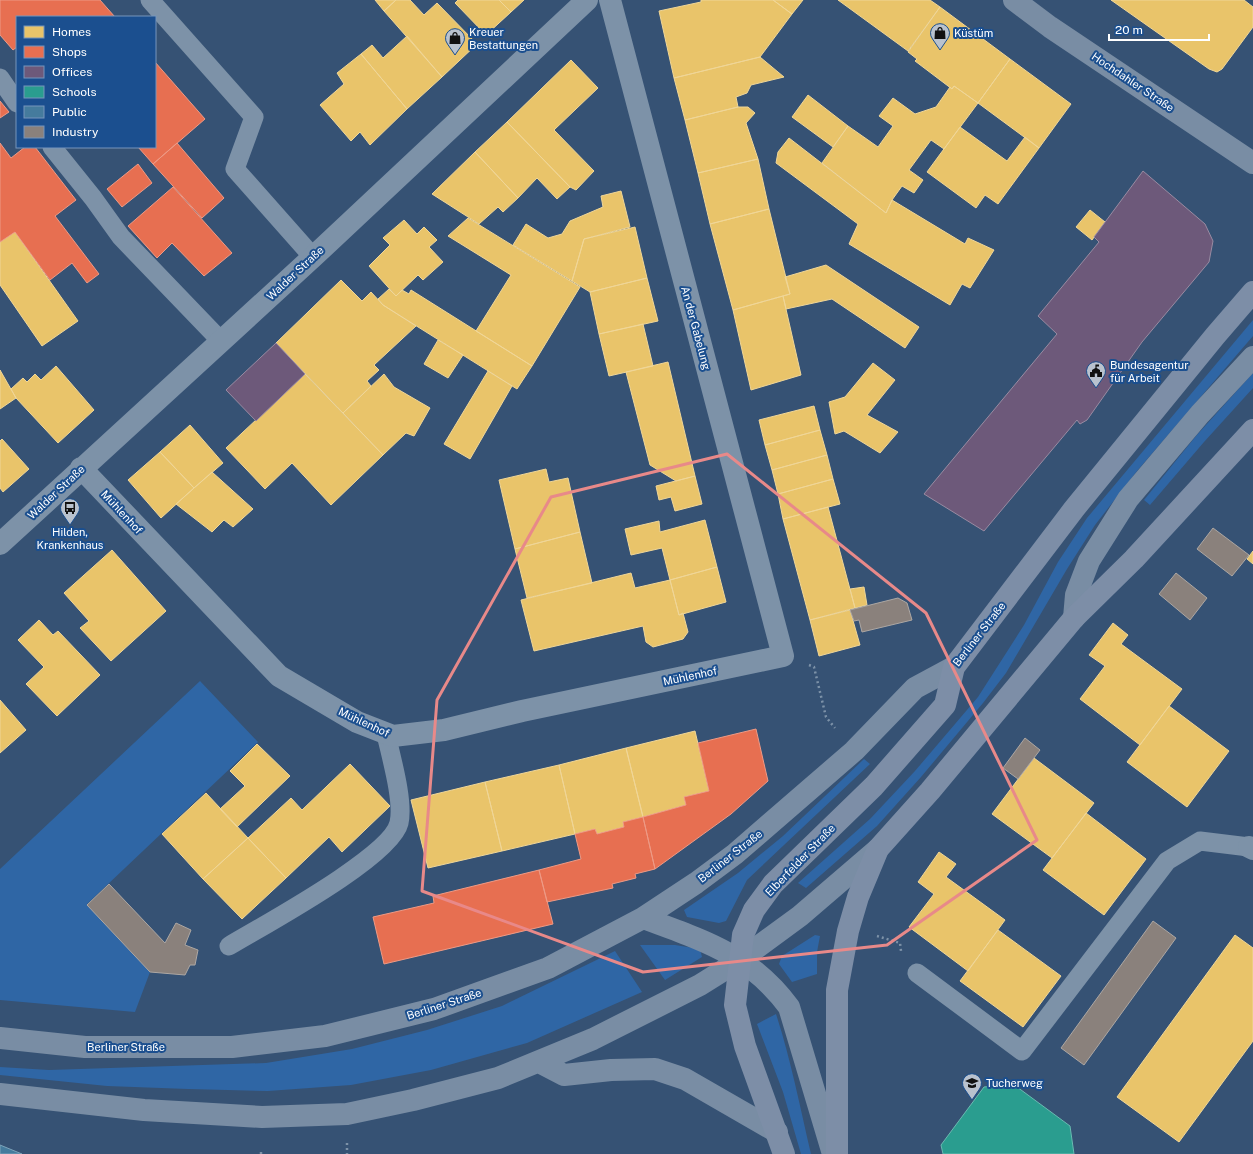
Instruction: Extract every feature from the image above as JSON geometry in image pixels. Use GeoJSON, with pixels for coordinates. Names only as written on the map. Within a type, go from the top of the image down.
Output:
{"type":"FeatureCollection","features":[{"type":"Feature","properties":{"kind":"main road","name":"Hochdahler Straße"},"geometry":{"type":"LineString","coordinates":[[1014,0],[1050,27],[1253,163]]}},
{"type":"Feature","properties":{"kind":"main road","name":"Berliner Straße"},"geometry":{"type":"LineString","coordinates":[[0,1038],[85,1047],[232,1047],[325,1036],[434,1009],[548,968],[643,918],[696,883],[735,854],[854,751],[915,688],[954,667],[1074,509],[1215,336],[1253,292]]}},
{"type":"Feature","properties":{"kind":"main road"},"geometry":{"type":"LineString","coordinates":[[1074,618],[1076,595],[1089,561],[1128,499],[1200,414],[1253,357]]}},
{"type":"Feature","properties":{"kind":"main road"},"geometry":{"type":"LineString","coordinates":[[0,1094],[144,1110],[262,1117],[347,1114],[413,1100],[498,1078],[593,1039],[700,985],[740,960],[800,916],[878,849],[930,791],[1074,618],[1134,559],[1253,430]]}},
{"type":"Feature","properties":{"kind":"main road","name":"Elberfelder Straße"},"geometry":{"type":"LineString","coordinates":[[784,1154],[746,1046],[735,1005],[743,935],[754,910],[773,884],[874,786],[945,705],[954,667]]}},
{"type":"Feature","properties":{"kind":"main road"},"geometry":{"type":"LineString","coordinates":[[837,1154],[837,990],[848,931],[858,897],[878,849]]}},
{"type":"Feature","properties":{"kind":"main road"},"geometry":{"type":"LineString","coordinates":[[643,918],[710,943],[740,960],[771,983],[789,1007],[833,1154]]}},
{"type":"Feature","properties":{"kind":"main road"},"geometry":{"type":"LineString","coordinates":[[539,1062],[564,1075],[611,1070],[655,1069],[685,1079],[777,1132]]}},
{"type":"Feature","properties":{"kind":"street","name":"Walder Straße"},"geometry":{"type":"LineString","coordinates":[[0,544],[313,257],[587,0]]}},
{"type":"Feature","properties":{"kind":"street","name":"An der Gabelung"},"geometry":{"type":"LineString","coordinates":[[610,0],[783,656]]}},
{"type":"Feature","properties":{"kind":"street","name":"Mühlenhof"},"geometry":{"type":"LineString","coordinates":[[82,468],[279,676],[357,722],[393,736],[444,730],[522,711],[783,656]]}},
{"type":"Feature","properties":{"kind":"lane"},"geometry":{"type":"LineString","coordinates":[[150,0],[254,117],[235,169],[313,257]]}},
{"type":"Feature","properties":{"kind":"lane"},"geometry":{"type":"LineString","coordinates":[[0,78],[16,102]]}},
{"type":"Feature","properties":{"kind":"lane"},"geometry":{"type":"LineString","coordinates":[[53,148],[93,198],[121,237],[221,341]]}},
{"type":"Feature","properties":{"kind":"lane"},"geometry":{"type":"LineString","coordinates":[[229,946],[355,869],[394,834],[399,823],[400,812],[386,734]]}},
{"type":"Feature","properties":{"kind":"lane"},"geometry":{"type":"LineString","coordinates":[[917,973],[1022,1051],[1167,861],[1200,841],[1251,848]]}},
{"type":"Feature","properties":{"kind":"path"},"geometry":{"type":"LineString","coordinates":[[814,667],[826,717],[836,729]]}},
{"type":"Feature","properties":{"kind":"path"},"geometry":{"type":"LineString","coordinates":[[874,935],[900,944],[905,966],[917,973]]}},
{"type":"Feature","properties":{"kind":"path"},"geometry":{"type":"LineString","coordinates":[[347,1146],[347,1154]]}},
{"type":"Feature","properties":{"kind":"highlighted area"},"geometry":{"type":"Polygon","coordinates":[[[727,454],[926,613],[1037,840],[887,945],[643,972],[422,891],[437,700],[551,497],[727,454]]]}},
{"type":"Feature","properties":{"kind":"shaded area"},"geometry":{"type":"Polygon","coordinates":[[[1253,320],[1253,336],[1137,471],[1095,525],[1067,569],[1006,673],[983,703],[921,777],[877,826],[806,888],[798,883],[870,819],[915,771],[978,697],[1024,625],[1058,562],[1087,518],[1253,320]]]}},
{"type":"Feature","properties":{"kind":"shaded area"},"geometry":{"type":"Polygon","coordinates":[[[1253,373],[1253,388],[1150,505],[1144,500],[1196,436],[1253,373]]]}},
{"type":"Feature","properties":{"kind":"shaded area"},"geometry":{"type":"Polygon","coordinates":[[[200,681],[258,742],[87,904],[150,972],[135,1012],[0,1000],[0,869],[200,681]]]}},
{"type":"Feature","properties":{"kind":"shaded area"},"geometry":{"type":"Polygon","coordinates":[[[864,759],[870,764],[747,880],[726,921],[719,923],[687,917],[684,910],[738,873],[783,836],[864,759]]]}},
{"type":"Feature","properties":{"kind":"shaded area"},"geometry":{"type":"Polygon","coordinates":[[[815,935],[820,936],[817,952],[817,974],[792,982],[779,964],[782,956],[815,935]]]}},
{"type":"Feature","properties":{"kind":"shaded area"},"geometry":{"type":"Polygon","coordinates":[[[640,945],[675,945],[700,949],[702,957],[665,980],[640,945]]]}},
{"type":"Feature","properties":{"kind":"shaded area"},"geometry":{"type":"Polygon","coordinates":[[[615,951],[642,992],[527,1043],[431,1070],[351,1085],[268,1091],[107,1086],[0,1075],[0,1067],[49,1070],[266,1063],[352,1049],[427,1030],[502,1006],[615,951]]]}},
{"type":"Feature","properties":{"kind":"shaded area"},"geometry":{"type":"Polygon","coordinates":[[[776,1014],[791,1066],[811,1154],[801,1154],[783,1092],[757,1024],[776,1014]]]}},
{"type":"Feature","properties":{"kind":"building: Homes"},"geometry":{"type":"Polygon","coordinates":[[[375,0],[396,0],[384,11],[375,0]]]}},
{"type":"Feature","properties":{"kind":"building: Homes"},"geometry":{"type":"Polygon","coordinates":[[[396,0],[410,0],[424,15],[437,3],[477,44],[442,77],[384,11],[396,0]]]}},
{"type":"Feature","properties":{"kind":"building: Homes"},"geometry":{"type":"Polygon","coordinates":[[[458,0],[499,0],[511,12],[486,35],[455,3],[458,0]]]}},
{"type":"Feature","properties":{"kind":"building: Homes"},"geometry":{"type":"Polygon","coordinates":[[[499,0],[524,0],[511,12],[499,0]]]}},
{"type":"Feature","properties":{"kind":"building: Homes"},"geometry":{"type":"Polygon","coordinates":[[[701,0],[773,0],[792,14],[760,57],[674,78],[659,11],[701,2],[701,0]]]}},
{"type":"Feature","properties":{"kind":"building: Homes"},"geometry":{"type":"Polygon","coordinates":[[[773,0],[803,0],[792,14],[773,0]]]}},
{"type":"Feature","properties":{"kind":"building: Homes"},"geometry":{"type":"Polygon","coordinates":[[[838,0],[930,0],[940,7],[908,51],[838,0]]]}},
{"type":"Feature","properties":{"kind":"building: Homes"},"geometry":{"type":"Polygon","coordinates":[[[1111,0],[1244,0],[1253,7],[1253,27],[1222,69],[1217,72],[1209,69],[1111,0]]]}},
{"type":"Feature","properties":{"kind":"building: Homes"},"geometry":{"type":"Polygon","coordinates":[[[940,7],[1010,59],[978,103],[954,86],[952,89],[915,61],[917,59],[908,52],[940,7]]]}},
{"type":"Feature","properties":{"kind":"building: Homes"},"geometry":{"type":"Polygon","coordinates":[[[407,36],[442,77],[407,109],[361,54],[372,45],[383,58],[407,36]]]}},
{"type":"Feature","properties":{"kind":"building: Homes"},"geometry":{"type":"Polygon","coordinates":[[[361,54],[407,109],[370,145],[360,132],[351,141],[320,105],[344,84],[337,73],[361,54]]]}},
{"type":"Feature","properties":{"kind":"building: Homes"},"geometry":{"type":"Polygon","coordinates":[[[760,57],[784,77],[751,85],[747,93],[736,97],[738,107],[685,120],[674,78],[760,57]]]}},
{"type":"Feature","properties":{"kind":"building: Homes"},"geometry":{"type":"Polygon","coordinates":[[[1010,59],[1071,104],[1039,148],[978,103],[1010,59]]]}},
{"type":"Feature","properties":{"kind":"building: Homes"},"geometry":{"type":"Polygon","coordinates":[[[571,60],[598,88],[554,130],[594,171],[576,190],[570,187],[507,122],[571,60]]]}},
{"type":"Feature","properties":{"kind":"building: Homes"},"geometry":{"type":"Polygon","coordinates":[[[954,86],[978,103],[944,149],[931,140],[909,170],[923,180],[914,193],[902,186],[892,200],[886,213],[822,163],[848,126],[878,147],[893,126],[879,116],[893,98],[915,114],[936,107],[950,87],[952,89],[954,86]]]}},
{"type":"Feature","properties":{"kind":"building: Homes"},"geometry":{"type":"Polygon","coordinates":[[[808,95],[848,126],[833,147],[792,117],[808,95]]]}},
{"type":"Feature","properties":{"kind":"building: Homes"},"geometry":{"type":"Polygon","coordinates":[[[738,107],[748,107],[755,113],[746,123],[758,159],[698,173],[685,120],[738,107]]]}},
{"type":"Feature","properties":{"kind":"building: Homes"},"geometry":{"type":"Polygon","coordinates":[[[507,122],[570,187],[557,199],[537,178],[518,198],[475,152],[507,122]]]}},
{"type":"Feature","properties":{"kind":"building: Homes"},"geometry":{"type":"Polygon","coordinates":[[[960,127],[1007,161],[1025,137],[1039,148],[998,204],[985,195],[976,208],[927,172],[960,127]]]}},
{"type":"Feature","properties":{"kind":"building: Homes"},"geometry":{"type":"Polygon","coordinates":[[[789,138],[886,213],[892,200],[965,244],[968,238],[994,250],[970,288],[962,284],[950,305],[849,244],[858,224],[776,163],[778,152],[789,138]]]}},
{"type":"Feature","properties":{"kind":"building: Homes"},"geometry":{"type":"Polygon","coordinates":[[[475,152],[518,198],[503,212],[498,207],[479,224],[432,194],[475,152]]]}},
{"type":"Feature","properties":{"kind":"building: Homes"},"geometry":{"type":"Polygon","coordinates":[[[758,159],[769,209],[710,224],[698,173],[758,159]]]}},
{"type":"Feature","properties":{"kind":"building: Homes"},"geometry":{"type":"Polygon","coordinates":[[[621,191],[630,227],[584,239],[572,281],[513,245],[526,224],[548,238],[562,234],[570,221],[603,207],[601,196],[621,191]]]}},
{"type":"Feature","properties":{"kind":"building: Homes"},"geometry":{"type":"Polygon","coordinates":[[[769,209],[790,294],[733,310],[710,224],[769,209]]]}},
{"type":"Feature","properties":{"kind":"building: Homes"},"geometry":{"type":"Polygon","coordinates":[[[1090,210],[1105,222],[1092,240],[1076,227],[1090,210]]]}},
{"type":"Feature","properties":{"kind":"building: Homes"},"geometry":{"type":"Polygon","coordinates":[[[468,218],[580,287],[532,366],[476,331],[511,275],[448,236],[468,218]]]}},
{"type":"Feature","properties":{"kind":"building: Homes"},"geometry":{"type":"Polygon","coordinates":[[[404,220],[417,234],[424,227],[437,240],[429,247],[443,262],[423,280],[418,275],[396,296],[369,266],[390,245],[383,238],[404,220]]]}},
{"type":"Feature","properties":{"kind":"building: Homes"},"geometry":{"type":"Polygon","coordinates":[[[635,227],[647,278],[590,292],[572,281],[584,239],[635,227]]]}},
{"type":"Feature","properties":{"kind":"building: Homes"},"geometry":{"type":"Polygon","coordinates":[[[15,232],[78,321],[42,346],[0,285],[0,242],[15,232]]]}},
{"type":"Feature","properties":{"kind":"building: Homes"},"geometry":{"type":"Polygon","coordinates":[[[826,265],[919,327],[905,348],[832,299],[786,309],[783,296],[790,294],[785,277],[826,265]]]}},
{"type":"Feature","properties":{"kind":"building: Homes"},"geometry":{"type":"Polygon","coordinates":[[[647,278],[658,321],[599,334],[590,292],[647,278]]]}},
{"type":"Feature","properties":{"kind":"building: Homes"},"geometry":{"type":"Polygon","coordinates":[[[341,280],[362,301],[371,292],[383,305],[416,326],[374,365],[379,370],[367,381],[371,386],[343,413],[276,343],[341,280]]]}},
{"type":"Feature","properties":{"kind":"building: Homes"},"geometry":{"type":"Polygon","coordinates":[[[389,289],[396,296],[402,290],[409,294],[411,290],[532,366],[517,389],[383,305],[378,299],[389,289]]]}},
{"type":"Feature","properties":{"kind":"building: Homes"},"geometry":{"type":"Polygon","coordinates":[[[783,296],[801,375],[751,390],[733,310],[783,296]]]}},
{"type":"Feature","properties":{"kind":"building: Homes"},"geometry":{"type":"Polygon","coordinates":[[[643,324],[653,366],[609,376],[599,334],[643,324]]]}},
{"type":"Feature","properties":{"kind":"building: Homes"},"geometry":{"type":"Polygon","coordinates":[[[438,340],[463,355],[448,378],[424,364],[438,340]]]}},
{"type":"Feature","properties":{"kind":"building: Homes"},"geometry":{"type":"Polygon","coordinates":[[[668,362],[695,476],[676,481],[650,465],[626,372],[668,362]]]}},
{"type":"Feature","properties":{"kind":"building: Homes"},"geometry":{"type":"Polygon","coordinates":[[[873,363],[895,380],[867,415],[898,432],[880,453],[844,431],[835,434],[829,402],[845,397],[873,363]]]}},
{"type":"Feature","properties":{"kind":"building: Homes"},"geometry":{"type":"Polygon","coordinates":[[[56,366],[94,410],[58,443],[16,398],[11,389],[23,378],[27,382],[35,374],[41,380],[56,366]]]}},
{"type":"Feature","properties":{"kind":"building: Homes"},"geometry":{"type":"Polygon","coordinates":[[[0,370],[16,398],[0,409],[0,370]]]}},
{"type":"Feature","properties":{"kind":"building: Homes"},"geometry":{"type":"Polygon","coordinates":[[[488,371],[512,386],[470,459],[444,444],[488,371]]]}},
{"type":"Feature","properties":{"kind":"building: Homes"},"geometry":{"type":"Polygon","coordinates":[[[305,374],[383,455],[331,505],[292,463],[265,489],[226,448],[305,374]]]}},
{"type":"Feature","properties":{"kind":"building: Homes"},"geometry":{"type":"Polygon","coordinates":[[[384,374],[394,387],[430,408],[414,436],[406,433],[383,455],[343,413],[384,374]]]}},
{"type":"Feature","properties":{"kind":"building: Homes"},"geometry":{"type":"Polygon","coordinates":[[[814,406],[820,430],[765,445],[759,420],[814,406]]]}},
{"type":"Feature","properties":{"kind":"building: Homes"},"geometry":{"type":"Polygon","coordinates":[[[190,425],[223,463],[194,488],[160,452],[190,425]]]}},
{"type":"Feature","properties":{"kind":"building: Homes"},"geometry":{"type":"Polygon","coordinates":[[[820,430],[827,455],[772,470],[765,445],[820,430]]]}},
{"type":"Feature","properties":{"kind":"building: Homes"},"geometry":{"type":"Polygon","coordinates":[[[2,439],[29,469],[3,492],[0,488],[0,441],[2,439]]]}},
{"type":"Feature","properties":{"kind":"building: Homes"},"geometry":{"type":"Polygon","coordinates":[[[160,452],[194,488],[161,518],[128,480],[160,452]]]}},
{"type":"Feature","properties":{"kind":"building: Homes"},"geometry":{"type":"Polygon","coordinates":[[[827,455],[833,479],[778,494],[772,470],[827,455]]]}},
{"type":"Feature","properties":{"kind":"building: Homes"},"geometry":{"type":"Polygon","coordinates":[[[546,469],[549,482],[568,478],[580,532],[515,549],[499,480],[546,469]]]}},
{"type":"Feature","properties":{"kind":"building: Homes"},"geometry":{"type":"Polygon","coordinates":[[[212,472],[253,509],[233,527],[224,520],[212,532],[176,504],[212,472]]]}},
{"type":"Feature","properties":{"kind":"building: Homes"},"geometry":{"type":"Polygon","coordinates":[[[695,476],[702,504],[675,511],[671,497],[659,500],[656,486],[695,476]]]}},
{"type":"Feature","properties":{"kind":"building: Homes"},"geometry":{"type":"Polygon","coordinates":[[[833,479],[840,504],[783,519],[778,494],[833,479]]]}},
{"type":"Feature","properties":{"kind":"building: Homes"},"geometry":{"type":"Polygon","coordinates":[[[828,507],[855,608],[810,620],[783,519],[828,507]]]}},
{"type":"Feature","properties":{"kind":"building: Homes"},"geometry":{"type":"Polygon","coordinates":[[[705,520],[717,567],[670,580],[662,548],[631,555],[625,529],[659,521],[660,532],[705,520]]]}},
{"type":"Feature","properties":{"kind":"building: Homes"},"geometry":{"type":"Polygon","coordinates":[[[580,532],[592,583],[527,598],[515,549],[580,532]]]}},
{"type":"Feature","properties":{"kind":"building: Homes"},"geometry":{"type":"Polygon","coordinates":[[[112,550],[166,611],[111,661],[80,628],[89,621],[64,593],[112,550]]]}},
{"type":"Feature","properties":{"kind":"building: Homes"},"geometry":{"type":"Polygon","coordinates":[[[1253,551],[1253,564],[1247,559],[1253,551]]]}},
{"type":"Feature","properties":{"kind":"building: Homes"},"geometry":{"type":"Polygon","coordinates":[[[717,567],[726,602],[679,615],[670,580],[717,567]]]}},
{"type":"Feature","properties":{"kind":"building: Homes"},"geometry":{"type":"Polygon","coordinates":[[[631,573],[635,588],[670,580],[679,615],[683,613],[688,632],[683,639],[653,647],[646,642],[643,626],[534,651],[521,600],[631,573]]]}},
{"type":"Feature","properties":{"kind":"building: Homes"},"geometry":{"type":"Polygon","coordinates":[[[864,587],[867,605],[855,608],[850,589],[864,587]]]}},
{"type":"Feature","properties":{"kind":"building: Homes"},"geometry":{"type":"Polygon","coordinates":[[[850,610],[860,645],[819,656],[810,620],[850,610]]]}},
{"type":"Feature","properties":{"kind":"building: Homes"},"geometry":{"type":"Polygon","coordinates":[[[39,620],[53,635],[58,631],[100,675],[57,716],[26,684],[44,667],[18,640],[39,620]]]}},
{"type":"Feature","properties":{"kind":"building: Homes"},"geometry":{"type":"Polygon","coordinates":[[[1113,623],[1128,635],[1121,644],[1182,689],[1140,745],[1080,699],[1105,666],[1089,655],[1113,623]]]}},
{"type":"Feature","properties":{"kind":"building: Homes"},"geometry":{"type":"Polygon","coordinates":[[[0,700],[26,730],[0,753],[0,700]]]}},
{"type":"Feature","properties":{"kind":"building: Homes"},"geometry":{"type":"Polygon","coordinates":[[[1169,706],[1229,751],[1187,807],[1127,762],[1169,706]]]}},
{"type":"Feature","properties":{"kind":"building: Homes"},"geometry":{"type":"Polygon","coordinates":[[[695,731],[709,791],[684,797],[686,805],[643,817],[626,748],[695,731]]]}},
{"type":"Feature","properties":{"kind":"building: Homes"},"geometry":{"type":"Polygon","coordinates":[[[257,744],[290,776],[237,827],[220,809],[245,786],[230,771],[257,744]]]}},
{"type":"Feature","properties":{"kind":"building: Homes"},"geometry":{"type":"Polygon","coordinates":[[[626,748],[643,817],[623,822],[624,827],[597,834],[595,829],[575,834],[559,765],[626,748]]]}},
{"type":"Feature","properties":{"kind":"building: Homes"},"geometry":{"type":"Polygon","coordinates":[[[1034,758],[1094,803],[1052,858],[992,814],[1034,758]]]}},
{"type":"Feature","properties":{"kind":"building: Homes"},"geometry":{"type":"Polygon","coordinates":[[[350,764],[390,806],[342,852],[329,837],[286,878],[248,838],[291,798],[302,810],[350,764]]]}},
{"type":"Feature","properties":{"kind":"building: Homes"},"geometry":{"type":"Polygon","coordinates":[[[559,765],[575,834],[502,851],[485,782],[559,765]]]}},
{"type":"Feature","properties":{"kind":"building: Homes"},"geometry":{"type":"Polygon","coordinates":[[[485,782],[502,851],[428,868],[411,800],[485,782]]]}},
{"type":"Feature","properties":{"kind":"building: Homes"},"geometry":{"type":"Polygon","coordinates":[[[206,793],[248,838],[203,879],[162,834],[206,793]]]}},
{"type":"Feature","properties":{"kind":"building: Homes"},"geometry":{"type":"Polygon","coordinates":[[[1086,813],[1146,859],[1104,915],[1043,870],[1086,813]]]}},
{"type":"Feature","properties":{"kind":"building: Homes"},"geometry":{"type":"Polygon","coordinates":[[[248,838],[286,878],[242,919],[203,879],[248,838]]]}},
{"type":"Feature","properties":{"kind":"building: Homes"},"geometry":{"type":"Polygon","coordinates":[[[939,852],[956,864],[946,877],[1005,920],[968,971],[909,927],[934,894],[918,882],[939,852]]]}},
{"type":"Feature","properties":{"kind":"building: Homes"},"geometry":{"type":"Polygon","coordinates":[[[998,930],[1061,976],[1023,1027],[960,981],[998,930]]]}},
{"type":"Feature","properties":{"kind":"building: Homes"},"geometry":{"type":"Polygon","coordinates":[[[1235,935],[1253,948],[1253,1041],[1179,1142],[1117,1097],[1235,935]]]}},
{"type":"Feature","properties":{"kind":"building: Shops"},"geometry":{"type":"Polygon","coordinates":[[[0,0],[100,0],[114,16],[16,16],[16,48],[13,50],[0,35],[0,0]]]}},
{"type":"Feature","properties":{"kind":"building: Shops"},"geometry":{"type":"Polygon","coordinates":[[[156,63],[205,119],[153,164],[139,148],[156,148],[156,63]]]}},
{"type":"Feature","properties":{"kind":"building: Shops"},"geometry":{"type":"Polygon","coordinates":[[[0,101],[9,112],[0,118],[0,101]]]}},
{"type":"Feature","properties":{"kind":"building: Shops"},"geometry":{"type":"Polygon","coordinates":[[[0,143],[11,158],[24,148],[36,148],[76,200],[55,216],[99,274],[87,283],[72,263],[50,280],[15,232],[0,242],[0,143]]]}},
{"type":"Feature","properties":{"kind":"building: Shops"},"geometry":{"type":"Polygon","coordinates":[[[177,143],[224,198],[202,218],[153,164],[177,143]]]}},
{"type":"Feature","properties":{"kind":"building: Shops"},"geometry":{"type":"Polygon","coordinates":[[[138,164],[152,183],[122,207],[107,189],[138,164]]]}},
{"type":"Feature","properties":{"kind":"building: Shops"},"geometry":{"type":"Polygon","coordinates":[[[173,187],[232,253],[204,276],[172,243],[157,258],[128,226],[173,187]]]}},
{"type":"Feature","properties":{"kind":"building: Shops"},"geometry":{"type":"Polygon","coordinates":[[[756,729],[768,781],[731,814],[655,869],[643,817],[686,805],[684,797],[709,791],[698,743],[756,729]]]}},
{"type":"Feature","properties":{"kind":"building: Shops"},"geometry":{"type":"Polygon","coordinates":[[[643,817],[655,869],[635,874],[636,878],[612,884],[613,888],[547,902],[539,870],[581,859],[575,834],[595,829],[597,834],[624,827],[623,822],[643,817]]]}},
{"type":"Feature","properties":{"kind":"building: Shops"},"geometry":{"type":"Polygon","coordinates":[[[539,870],[553,924],[384,964],[373,917],[434,903],[433,896],[539,870]]]}},
{"type":"Feature","properties":{"kind":"building: Offices"},"geometry":{"type":"Polygon","coordinates":[[[1143,171],[1205,224],[1213,241],[1209,262],[1142,342],[1087,420],[1080,424],[1077,420],[984,531],[924,494],[1057,334],[1038,316],[1099,242],[1094,237],[1143,171]]]}},
{"type":"Feature","properties":{"kind":"building: Offices"},"geometry":{"type":"Polygon","coordinates":[[[276,343],[305,374],[256,421],[226,390],[276,343]]]}},
{"type":"Feature","properties":{"kind":"building: Schools"},"geometry":{"type":"Polygon","coordinates":[[[1013,1084],[1070,1126],[1074,1154],[943,1154],[941,1145],[984,1087],[1013,1084]]]}},
{"type":"Feature","properties":{"kind":"building: Public"},"geometry":{"type":"Polygon","coordinates":[[[0,1145],[22,1154],[0,1154],[0,1145]]]}},
{"type":"Feature","properties":{"kind":"building: Industry"},"geometry":{"type":"Polygon","coordinates":[[[1213,528],[1249,555],[1232,576],[1197,549],[1213,528]]]}},
{"type":"Feature","properties":{"kind":"building: Industry"},"geometry":{"type":"Polygon","coordinates":[[[1176,573],[1207,598],[1190,620],[1159,594],[1176,573]]]}},
{"type":"Feature","properties":{"kind":"building: Industry"},"geometry":{"type":"Polygon","coordinates":[[[898,598],[907,603],[912,620],[862,632],[859,620],[854,621],[850,610],[898,598]]]}},
{"type":"Feature","properties":{"kind":"building: Industry"},"geometry":{"type":"Polygon","coordinates":[[[1025,738],[1040,750],[1018,779],[1003,768],[1025,738]]]}},
{"type":"Feature","properties":{"kind":"building: Industry"},"geometry":{"type":"Polygon","coordinates":[[[109,884],[165,943],[176,923],[191,930],[185,945],[198,950],[195,965],[190,965],[185,975],[150,972],[87,905],[109,884]]]}},
{"type":"Feature","properties":{"kind":"building: Industry"},"geometry":{"type":"Polygon","coordinates":[[[1153,921],[1176,938],[1084,1065],[1061,1048],[1153,921]]]}},
{"type":"Feature","properties":{"kind":"place","name":"Küstüm"},"geometry":{"type":"Point","coordinates":[940,50]}},
{"type":"Feature","properties":{"kind":"place","name":"Kreuer Bestattungen"},"geometry":{"type":"Point","coordinates":[455,55]}},
{"type":"Feature","properties":{"kind":"place","name":"Bundesagentur für Arbeit"},"geometry":{"type":"Point","coordinates":[1096,388]}},
{"type":"Feature","properties":{"kind":"place","name":"Hilden, Krankenhaus"},"geometry":{"type":"Point","coordinates":[70,525]}},
{"type":"Feature","properties":{"kind":"place","name":"Tucherweg"},"geometry":{"type":"Point","coordinates":[972,1100]}}]}
